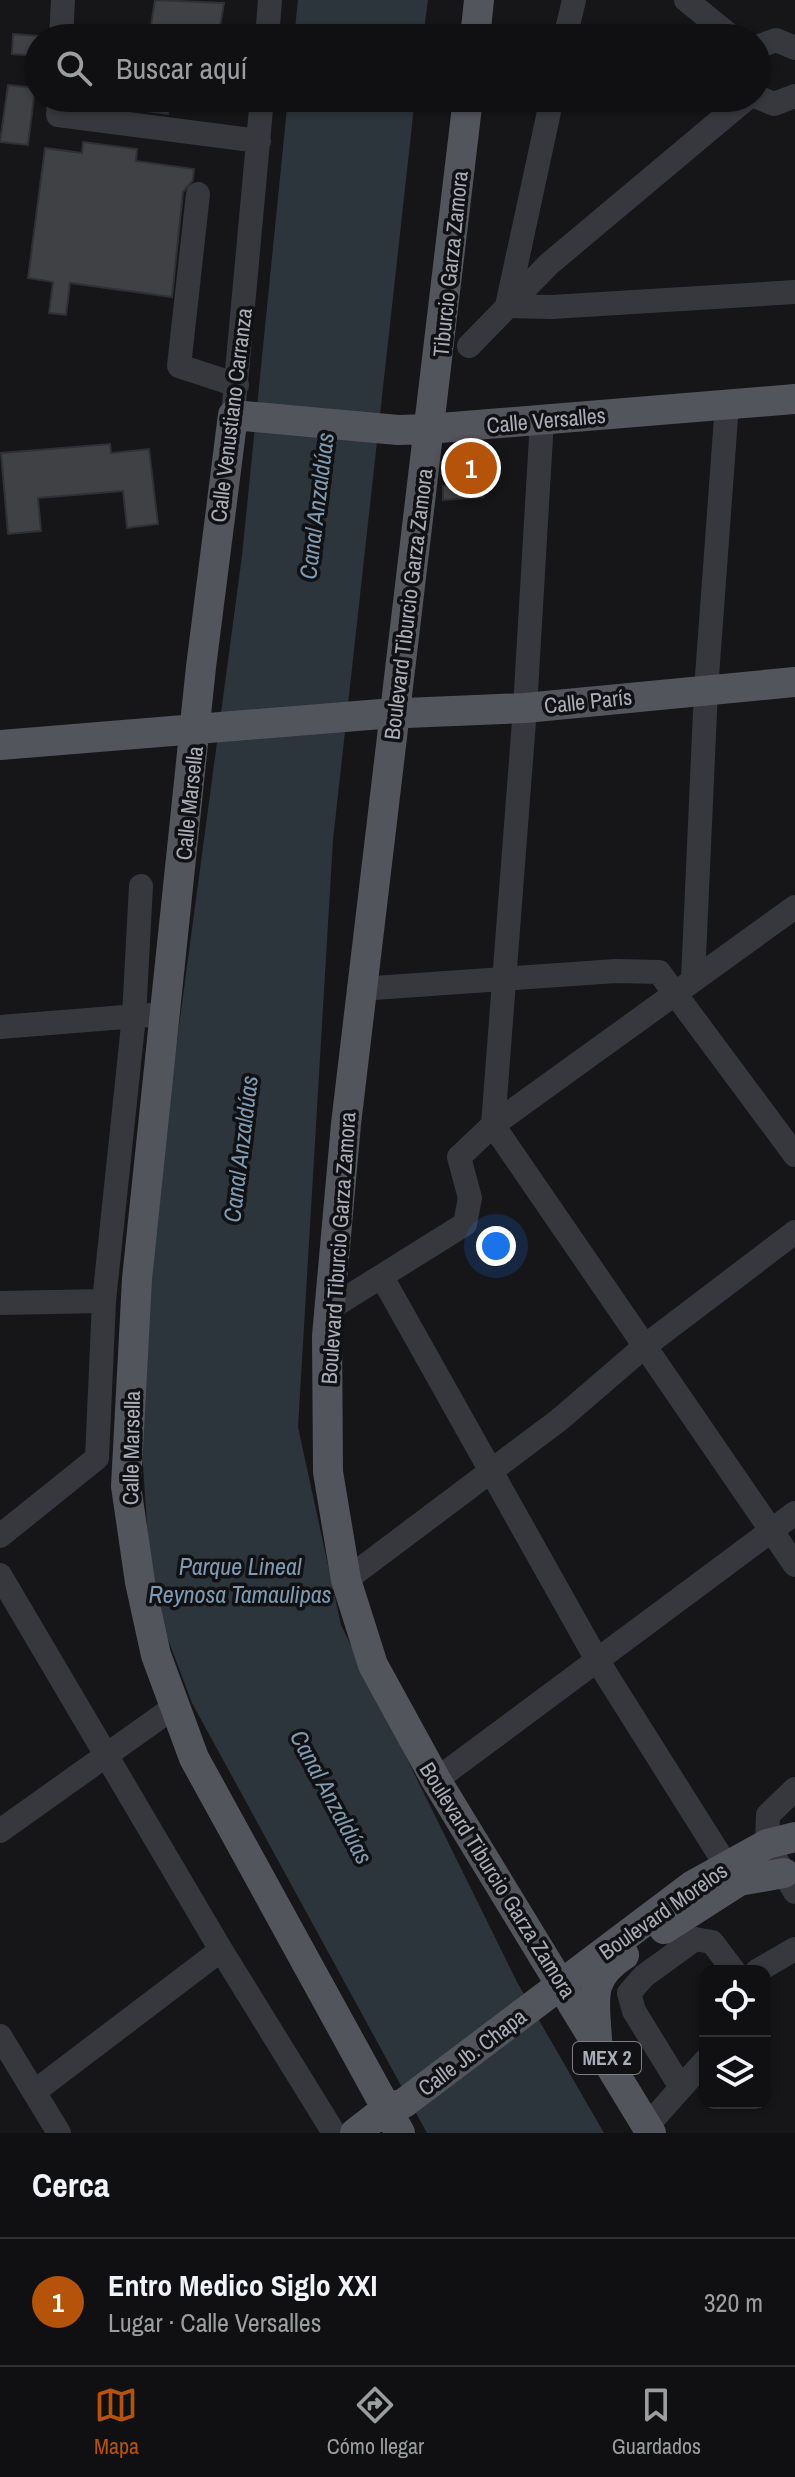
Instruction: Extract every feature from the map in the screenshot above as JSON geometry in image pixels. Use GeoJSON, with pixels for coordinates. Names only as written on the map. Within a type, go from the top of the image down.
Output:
{"type":"FeatureCollection","features":[{"type":"Feature","properties":{"kind":"main road"},"geometry":{"type":"LineString","coordinates":[[461,24],[464,0]]}},
{"type":"Feature","properties":{"kind":"main road"},"geometry":{"type":"LineString","coordinates":[[476,24],[479,0]]}},
{"type":"Feature","properties":{"kind":"main road","name":"Boulevard Tiburcio Garza Zamora"},"geometry":{"type":"LineString","coordinates":[[452,112],[414,430],[329,1309],[328,1472],[346,1580],[373,1665],[551,1992],[597,2041],[649,2129]]}},
{"type":"Feature","properties":{"kind":"main road","name":"Tiburcio Garza Zamora"},"geometry":{"type":"LineString","coordinates":[[414,430],[466,112]]}},
{"type":"Feature","properties":{"kind":"main road","name":"Calle Versalles"},"geometry":{"type":"LineString","coordinates":[[240,416],[414,430],[795,399]]}},
{"type":"Feature","properties":{"kind":"main road","name":"Calle Venustiano Carranza"},"geometry":{"type":"LineString","coordinates":[[207,731],[201,667],[240,416]]}},
{"type":"Feature","properties":{"kind":"main road","name":"Calle París"},"geometry":{"type":"LineString","coordinates":[[0,745],[124,734],[207,731],[388,714],[525,708],[795,682]]}},
{"type":"Feature","properties":{"kind":"main road","name":"Calle Marsella"},"geometry":{"type":"LineString","coordinates":[[207,731],[167,1014],[137,1279],[126,1486],[146,1611],[174,1707],[211,1793],[397,2115]]}},
{"type":"Feature","properties":{"kind":"main road","name":"Boulevard Morelos"},"geometry":{"type":"LineString","coordinates":[[551,1992],[693,1885],[726,1865],[781,1840]]}},
{"type":"Feature","properties":{"kind":"main road"},"geometry":{"type":"LineString","coordinates":[[597,2041],[594,1994],[598,1978],[608,1965],[739,1881],[789,1882]]}},
{"type":"Feature","properties":{"kind":"main road","name":"Calle Jb. Chapa"},"geometry":{"type":"LineString","coordinates":[[355,2133],[397,2115],[551,1992]]}},
{"type":"Feature","properties":{"kind":"street"},"geometry":{"type":"LineString","coordinates":[[62,24],[63,0]]}},
{"type":"Feature","properties":{"kind":"street"},"geometry":{"type":"LineString","coordinates":[[268,24],[270,0]]}},
{"type":"Feature","properties":{"kind":"street"},"geometry":{"type":"LineString","coordinates":[[568,24],[574,0]]}},
{"type":"Feature","properties":{"kind":"street"},"geometry":{"type":"LineString","coordinates":[[686,0],[716,24]]}},
{"type":"Feature","properties":{"kind":"street"},"geometry":{"type":"LineString","coordinates":[[771,42],[776,40],[795,48]]}},
{"type":"Feature","properties":{"kind":"street"},"geometry":{"type":"LineString","coordinates":[[771,103],[795,96]]}},
{"type":"Feature","properties":{"kind":"street"},"geometry":{"type":"LineString","coordinates":[[58,112],[58,115],[259,141]]}},
{"type":"Feature","properties":{"kind":"street","name":"Calle Venustiano Carranza"},"geometry":{"type":"LineString","coordinates":[[240,416],[237,385],[261,112]]}},
{"type":"Feature","properties":{"kind":"street"},"geometry":{"type":"LineString","coordinates":[[507,306],[549,112]]}},
{"type":"Feature","properties":{"kind":"street"},"geometry":{"type":"LineString","coordinates":[[469,346],[549,264],[730,112]]}},
{"type":"Feature","properties":{"kind":"street"},"geometry":{"type":"LineString","coordinates":[[198,194],[179,366],[237,385]]}},
{"type":"Feature","properties":{"kind":"street"},"geometry":{"type":"LineString","coordinates":[[507,306],[552,307],[795,292]]}},
{"type":"Feature","properties":{"kind":"street"},"geometry":{"type":"LineString","coordinates":[[684,985],[727,404]]}},
{"type":"Feature","properties":{"kind":"street"},"geometry":{"type":"LineString","coordinates":[[542,420],[525,708],[493,1125],[795,1565]]}},
{"type":"Feature","properties":{"kind":"street"},"geometry":{"type":"LineString","coordinates":[[0,1536],[97,1458],[104,1301],[134,1016],[141,886]]}},
{"type":"Feature","properties":{"kind":"street"},"geometry":{"type":"LineString","coordinates":[[329,1309],[465,1224],[470,1198],[459,1157],[493,1125],[795,907]]}},
{"type":"Feature","properties":{"kind":"street"},"geometry":{"type":"LineString","coordinates":[[360,989],[642,970],[659,972],[684,985],[795,1155]]}},
{"type":"Feature","properties":{"kind":"street"},"geometry":{"type":"LineString","coordinates":[[0,1027],[167,1014]]}},
{"type":"Feature","properties":{"kind":"street"},"geometry":{"type":"LineString","coordinates":[[346,1580],[559,1420],[645,1346],[795,1232]]}},
{"type":"Feature","properties":{"kind":"street"},"geometry":{"type":"LineString","coordinates":[[382,1277],[597,1660],[726,1865]]}},
{"type":"Feature","properties":{"kind":"street"},"geometry":{"type":"LineString","coordinates":[[0,1303],[104,1301]]}},
{"type":"Feature","properties":{"kind":"street"},"geometry":{"type":"LineString","coordinates":[[436,1780],[795,1513]]}},
{"type":"Feature","properties":{"kind":"street"},"geometry":{"type":"LineString","coordinates":[[0,1575],[221,1950],[334,2133]]}},
{"type":"Feature","properties":{"kind":"street"},"geometry":{"type":"LineString","coordinates":[[0,1831],[174,1707]]}},
{"type":"Feature","properties":{"kind":"street"},"geometry":{"type":"LineString","coordinates":[[789,1882],[781,1840],[768,1815],[795,1789]]}},
{"type":"Feature","properties":{"kind":"street"},"geometry":{"type":"LineString","coordinates":[[680,2086],[634,2011],[629,1993],[644,1976],[695,1939],[712,1942],[729,1965]]}},
{"type":"Feature","properties":{"kind":"street"},"geometry":{"type":"LineString","coordinates":[[767,1965],[795,1949]]}},
{"type":"Feature","properties":{"kind":"street"},"geometry":{"type":"LineString","coordinates":[[34,2092],[221,1950]]}},
{"type":"Feature","properties":{"kind":"street"},"geometry":{"type":"LineString","coordinates":[[0,2036],[59,2133]]}},
{"type":"Feature","properties":{"kind":"street"},"geometry":{"type":"LineString","coordinates":[[649,2129],[680,2086],[699,2067]]}},
{"type":"Feature","properties":{"kind":"water"},"geometry":{"type":"Polygon","coordinates":[[[298,0],[428,0],[425,24],[295,24],[298,0]]]}},
{"type":"Feature","properties":{"kind":"water","name":"Parque Lineal Reynosa Tamaulipas"},"geometry":{"type":"Polygon","coordinates":[[[287,112],[413,112],[333,840],[298,1427],[341,1625],[517,1982],[604,2133],[427,2133],[192,1703],[152,1597],[139,1407],[146,1272],[242,556],[287,112]]]}},
{"type":"Feature","properties":{"kind":"building"},"geometry":{"type":"Polygon","coordinates":[[[155,0],[224,3],[220,24],[151,24],[155,0]]]}},
{"type":"Feature","properties":{"kind":"building"},"geometry":{"type":"Polygon","coordinates":[[[13,34],[24,35],[24,55],[12,54],[13,34]]]}},
{"type":"Feature","properties":{"kind":"building"},"geometry":{"type":"Polygon","coordinates":[[[8,85],[24,87],[24,112],[32,112],[28,145],[0,142],[8,85]]]}},
{"type":"Feature","properties":{"kind":"building"},"geometry":{"type":"Polygon","coordinates":[[[83,142],[137,149],[136,161],[194,169],[193,180],[183,192],[172,297],[70,283],[66,315],[49,313],[53,282],[28,278],[45,148],[82,153],[83,142]]]}},
{"type":"Feature","properties":{"kind":"building"},"geometry":{"type":"Polygon","coordinates":[[[110,444],[111,453],[149,449],[158,524],[127,528],[123,491],[38,498],[41,531],[8,534],[1,453],[110,444]]]}},
{"type":"Feature","properties":{"kind":"building"},"geometry":{"type":"Polygon","coordinates":[[[487,448],[483,497],[443,500],[443,486],[456,486],[458,450],[487,448]]]}},
{"type":"Feature","properties":{"kind":"place","name":"Entro Medico Siglo XXI"},"geometry":{"type":"Point","coordinates":[471,468]}},
{"type":"Feature","properties":{"kind":"water label","name":"Canal Anzaldúas"},"geometry":{"type":"Point","coordinates":[317,506]}},
{"type":"Feature","properties":{"kind":"water label","name":"Canal Anzaldúas"},"geometry":{"type":"Point","coordinates":[241,1149]}},
{"type":"Feature","properties":{"kind":"water label","name":"Canal Anzaldúas"},"geometry":{"type":"Point","coordinates":[331,1797]}}]}
